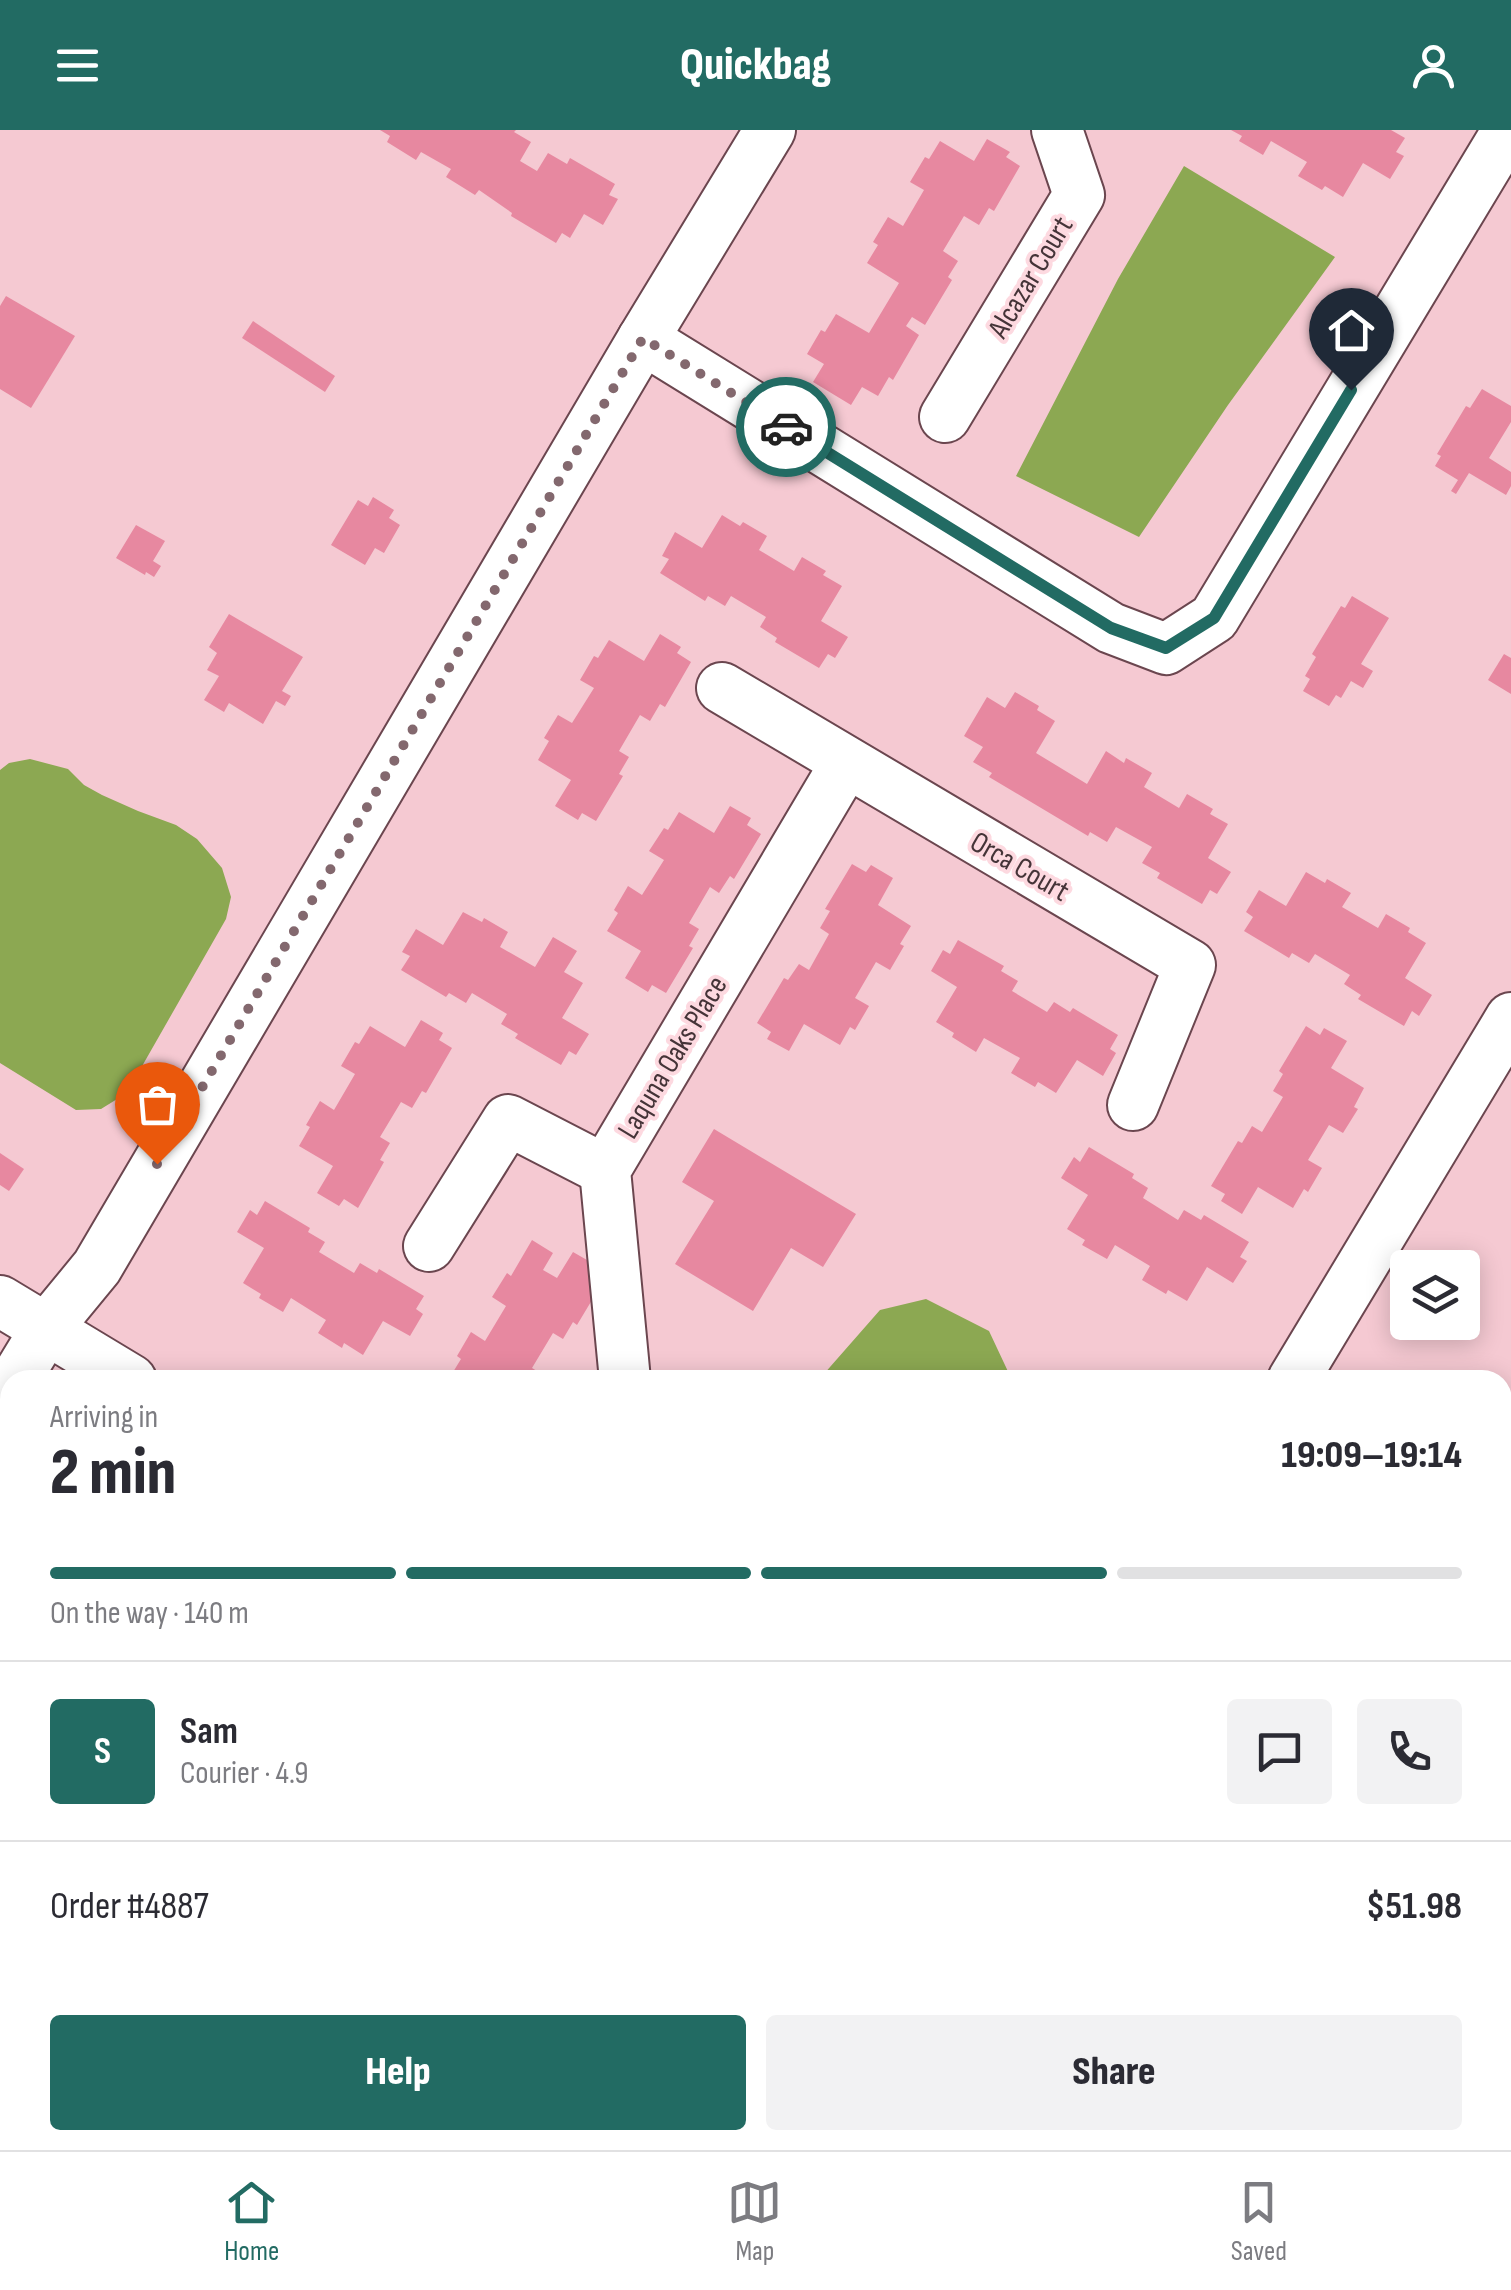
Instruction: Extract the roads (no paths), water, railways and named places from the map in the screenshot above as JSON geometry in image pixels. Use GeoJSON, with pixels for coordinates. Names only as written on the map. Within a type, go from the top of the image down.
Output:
{"type":"FeatureCollection","features":[{"type":"Feature","properties":{"kind":"street"},"geometry":{"type":"LineString","coordinates":[[21,1370],[46,1329],[96,1267],[643,338],[770,130]]}},
{"type":"Feature","properties":{"kind":"street","name":"Alcazar Court"},"geometry":{"type":"LineString","coordinates":[[945,417],[1079,195],[1057,130]]}},
{"type":"Feature","properties":{"kind":"street"},"geometry":{"type":"LineString","coordinates":[[643,338],[1111,628],[1166,648],[1214,618],[1508,130]]}},
{"type":"Feature","properties":{"kind":"street","name":"Orca Court"},"geometry":{"type":"LineString","coordinates":[[722,688],[1190,966],[1133,1105]]}},
{"type":"Feature","properties":{"kind":"street","name":"Laquna Oaks Place"},"geometry":{"type":"LineString","coordinates":[[625,1370],[604,1170],[846,763]]}},
{"type":"Feature","properties":{"kind":"street"},"geometry":{"type":"LineString","coordinates":[[1299,1370],[1511,1018]]}},
{"type":"Feature","properties":{"kind":"street"},"geometry":{"type":"LineString","coordinates":[[429,1246],[508,1120],[604,1170]]}},
{"type":"Feature","properties":{"kind":"street"},"geometry":{"type":"LineString","coordinates":[[0,1301],[114,1370]]}}]}
